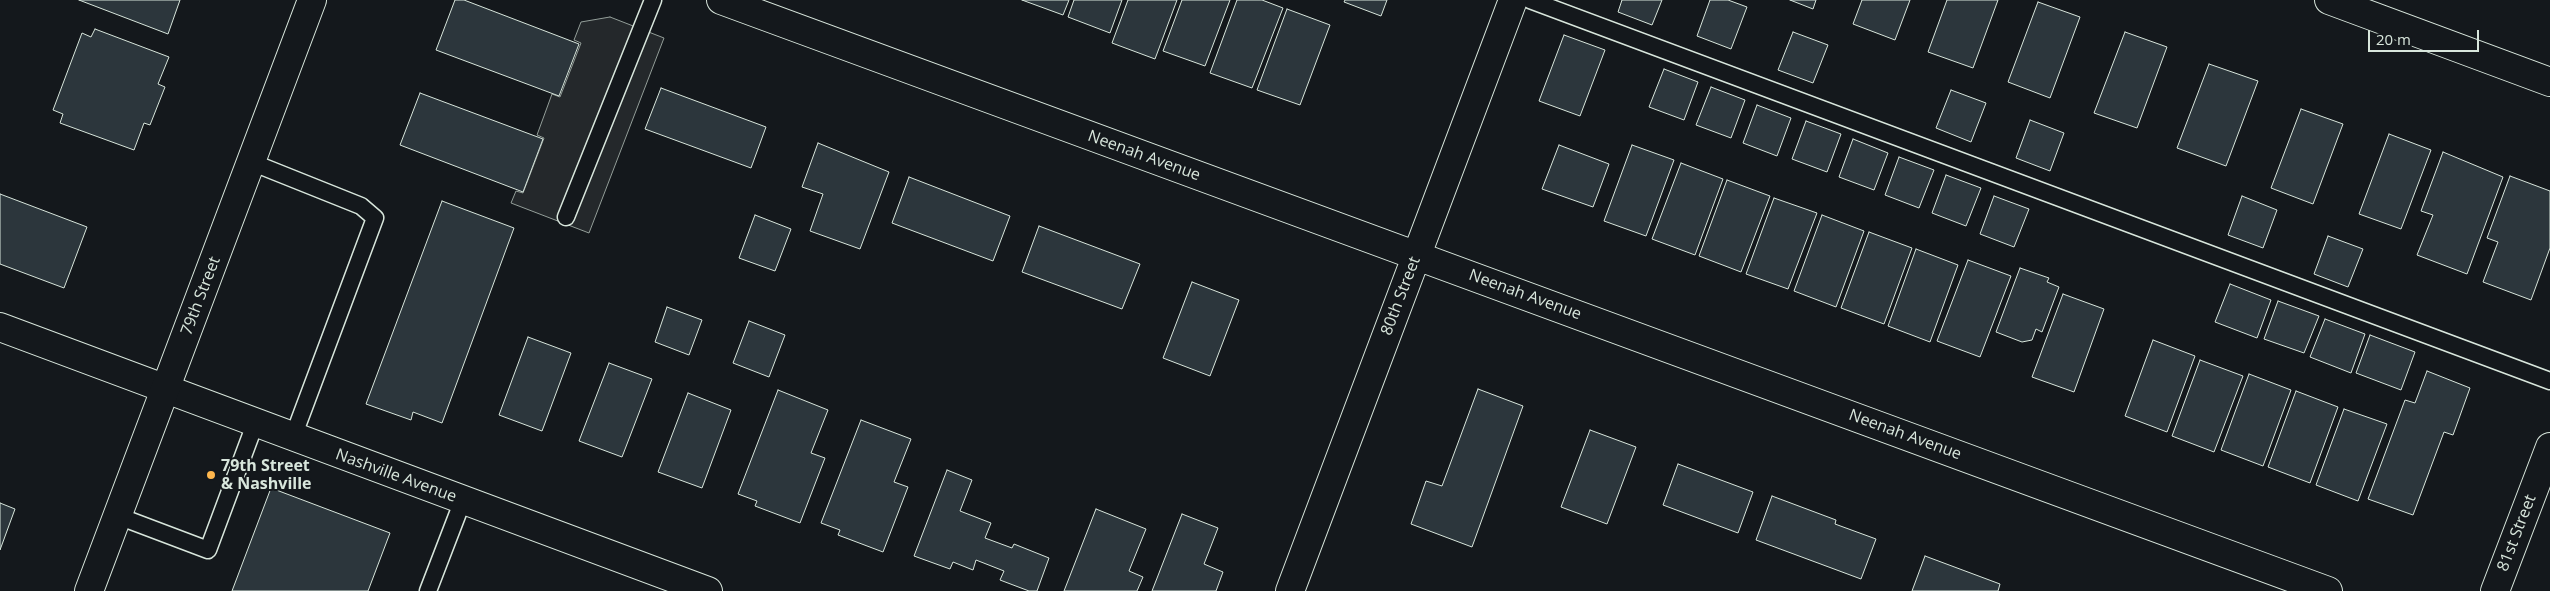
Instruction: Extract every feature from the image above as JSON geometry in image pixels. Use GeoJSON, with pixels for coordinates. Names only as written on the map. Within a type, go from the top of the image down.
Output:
{"type":"FeatureCollection","features":[{"type":"Feature","properties":{"kind":"street","name":"79th Street"},"geometry":{"type":"LineString","coordinates":[[90,591],[312,0]]}},
{"type":"Feature","properties":{"kind":"street","name":"80th Street"},"geometry":{"type":"LineString","coordinates":[[1290,591],[1513,0]]}},
{"type":"Feature","properties":{"kind":"street"},"geometry":{"type":"LineString","coordinates":[[2329,0],[2550,82]]}},
{"type":"Feature","properties":{"kind":"street","name":"Neenah Avenue"},"geometry":{"type":"LineString","coordinates":[[728,1],[2328,591]]}},
{"type":"Feature","properties":{"kind":"street","name":"Nashville Avenue"},"geometry":{"type":"LineString","coordinates":[[0,327],[255,424],[708,591]]}},
{"type":"Feature","properties":{"kind":"street","name":"81st Street"},"geometry":{"type":"LineString","coordinates":[[2495,591],[2550,447]]}},
{"type":"Feature","properties":{"kind":"lane"},"geometry":{"type":"LineString","coordinates":[[566,217],[653,0]]}},
{"type":"Feature","properties":{"kind":"lane"},"geometry":{"type":"LineString","coordinates":[[1530,0],[2550,382]]}},
{"type":"Feature","properties":{"kind":"lane"},"geometry":{"type":"LineString","coordinates":[[251,162],[361,206],[375,218],[293,438]]}},
{"type":"Feature","properties":{"kind":"lane"},"geometry":{"type":"LineString","coordinates":[[118,516],[201,548],[210,548],[255,424]]}},
{"type":"Feature","properties":{"kind":"lane"},"geometry":{"type":"LineString","coordinates":[[428,591],[463,500]]}},
{"type":"Feature","properties":{"kind":"shaded area"},"geometry":{"type":"Polygon","coordinates":[[[610,17],[664,38],[589,233],[511,203],[516,191],[523,193],[544,138],[537,135],[552,94],[560,97],[581,43],[574,40],[581,22],[610,17]]]}},
{"type":"Feature","properties":{"kind":"building"},"geometry":{"type":"Polygon","coordinates":[[[79,0],[180,0],[168,34],[79,0]]]}},
{"type":"Feature","properties":{"kind":"building"},"geometry":{"type":"Polygon","coordinates":[[[455,0],[464,0],[579,44],[559,96],[436,50],[455,0]]]}},
{"type":"Feature","properties":{"kind":"building"},"geometry":{"type":"Polygon","coordinates":[[[1022,0],[1069,0],[1063,15],[1022,0]]]}},
{"type":"Feature","properties":{"kind":"building"},"geometry":{"type":"Polygon","coordinates":[[[1074,0],[1122,0],[1110,33],[1068,17],[1074,0]]]}},
{"type":"Feature","properties":{"kind":"building"},"geometry":{"type":"Polygon","coordinates":[[[1128,0],[1177,0],[1155,59],[1112,43],[1128,0]]]}},
{"type":"Feature","properties":{"kind":"building"},"geometry":{"type":"Polygon","coordinates":[[[1182,0],[1230,0],[1205,66],[1163,51],[1182,0]]]}},
{"type":"Feature","properties":{"kind":"building"},"geometry":{"type":"Polygon","coordinates":[[[1237,0],[1262,0],[1283,8],[1252,88],[1210,73],[1237,0]]]}},
{"type":"Feature","properties":{"kind":"building"},"geometry":{"type":"Polygon","coordinates":[[[1345,0],[1387,0],[1381,16],[1344,2],[1345,0]]]}},
{"type":"Feature","properties":{"kind":"building"},"geometry":{"type":"Polygon","coordinates":[[[1622,0],[1662,0],[1652,25],[1618,12],[1622,0]]]}},
{"type":"Feature","properties":{"kind":"building"},"geometry":{"type":"Polygon","coordinates":[[[1710,0],[1728,0],[1747,7],[1731,49],[1697,36],[1710,0]]]}},
{"type":"Feature","properties":{"kind":"building"},"geometry":{"type":"Polygon","coordinates":[[[1790,0],[1816,0],[1813,9],[1790,0]]]}},
{"type":"Feature","properties":{"kind":"building"},"geometry":{"type":"Polygon","coordinates":[[[1862,0],[1910,0],[1895,40],[1853,24],[1862,0]]]}},
{"type":"Feature","properties":{"kind":"building"},"geometry":{"type":"Polygon","coordinates":[[[1947,0],[1998,0],[1973,68],[1928,52],[1947,0]]]}},
{"type":"Feature","properties":{"kind":"building"},"geometry":{"type":"Polygon","coordinates":[[[2038,2],[2080,17],[2050,98],[2008,82],[2038,2]]]}},
{"type":"Feature","properties":{"kind":"building"},"geometry":{"type":"Polygon","coordinates":[[[1287,9],[1330,25],[1300,105],[1257,90],[1287,9]]]}},
{"type":"Feature","properties":{"kind":"building"},"geometry":{"type":"Polygon","coordinates":[[[95,29],[169,57],[158,84],[165,87],[150,125],[144,123],[134,150],[60,123],[63,114],[53,110],[82,33],[91,37],[95,29]]]}},
{"type":"Feature","properties":{"kind":"building"},"geometry":{"type":"Polygon","coordinates":[[[1793,32],[1828,45],[1813,83],[1778,70],[1793,32]]]}},
{"type":"Feature","properties":{"kind":"building"},"geometry":{"type":"Polygon","coordinates":[[[2125,32],[2167,47],[2137,128],[2094,113],[2125,32]]]}},
{"type":"Feature","properties":{"kind":"building"},"geometry":{"type":"Polygon","coordinates":[[[1564,35],[1605,50],[1580,116],[1539,101],[1564,35]]]}},
{"type":"Feature","properties":{"kind":"building"},"geometry":{"type":"Polygon","coordinates":[[[2209,64],[2258,81],[2226,166],[2177,148],[2209,64]]]}},
{"type":"Feature","properties":{"kind":"building"},"geometry":{"type":"Polygon","coordinates":[[[1664,69],[1698,82],[1684,120],[1649,107],[1664,69]]]}},
{"type":"Feature","properties":{"kind":"building"},"geometry":{"type":"Polygon","coordinates":[[[1711,87],[1745,100],[1731,138],[1696,125],[1711,87]]]}},
{"type":"Feature","properties":{"kind":"building"},"geometry":{"type":"Polygon","coordinates":[[[661,88],[766,127],[751,168],[645,129],[661,88]]]}},
{"type":"Feature","properties":{"kind":"building"},"geometry":{"type":"Polygon","coordinates":[[[1951,90],[1986,103],[1971,142],[1936,128],[1951,90]]]}},
{"type":"Feature","properties":{"kind":"building"},"geometry":{"type":"Polygon","coordinates":[[[420,93],[543,139],[523,192],[400,145],[420,93]]]}},
{"type":"Feature","properties":{"kind":"building"},"geometry":{"type":"Polygon","coordinates":[[[1757,105],[1791,118],[1777,156],[1743,143],[1757,105]]]}},
{"type":"Feature","properties":{"kind":"building"},"geometry":{"type":"Polygon","coordinates":[[[2301,109],[2343,124],[2313,204],[2271,188],[2301,109]]]}},
{"type":"Feature","properties":{"kind":"building"},"geometry":{"type":"Polygon","coordinates":[[[2030,120],[2064,133],[2050,171],[2016,158],[2030,120]]]}},
{"type":"Feature","properties":{"kind":"building"},"geometry":{"type":"Polygon","coordinates":[[[1806,121],[1841,134],[1827,172],[1792,159],[1806,121]]]}},
{"type":"Feature","properties":{"kind":"building"},"geometry":{"type":"Polygon","coordinates":[[[2389,134],[2431,150],[2401,229],[2359,214],[2389,134]]]}},
{"type":"Feature","properties":{"kind":"building"},"geometry":{"type":"Polygon","coordinates":[[[1853,139],[1888,153],[1874,190],[1839,177],[1853,139]]]}},
{"type":"Feature","properties":{"kind":"building"},"geometry":{"type":"Polygon","coordinates":[[[818,143],[889,172],[860,249],[810,231],[823,194],[802,187],[818,143]]]}},
{"type":"Feature","properties":{"kind":"building"},"geometry":{"type":"Polygon","coordinates":[[[1559,145],[1609,164],[1593,207],[1542,189],[1559,145]]]}},
{"type":"Feature","properties":{"kind":"building"},"geometry":{"type":"Polygon","coordinates":[[[1632,145],[1674,160],[1646,236],[1604,221],[1632,145]]]}},
{"type":"Feature","properties":{"kind":"building"},"geometry":{"type":"Polygon","coordinates":[[[2443,152],[2503,177],[2467,274],[2417,255],[2433,215],[2421,211],[2443,152]]]}},
{"type":"Feature","properties":{"kind":"building"},"geometry":{"type":"Polygon","coordinates":[[[1899,157],[1934,170],[1919,208],[1885,195],[1899,157]]]}},
{"type":"Feature","properties":{"kind":"building"},"geometry":{"type":"Polygon","coordinates":[[[1681,163],[1723,179],[1695,255],[1652,239],[1681,163]]]}},
{"type":"Feature","properties":{"kind":"building"},"geometry":{"type":"Polygon","coordinates":[[[1946,175],[1981,188],[1966,226],[1932,213],[1946,175]]]}},
{"type":"Feature","properties":{"kind":"building"},"geometry":{"type":"Polygon","coordinates":[[[2510,176],[2550,191],[2550,248],[2531,300],[2483,282],[2498,242],[2487,238],[2510,176]]]}},
{"type":"Feature","properties":{"kind":"building"},"geometry":{"type":"Polygon","coordinates":[[[909,177],[1010,216],[993,261],[892,223],[909,177]]]}},
{"type":"Feature","properties":{"kind":"building"},"geometry":{"type":"Polygon","coordinates":[[[1727,180],[1770,196],[1741,272],[1699,256],[1727,180]]]}},
{"type":"Feature","properties":{"kind":"building"},"geometry":{"type":"Polygon","coordinates":[[[0,194],[87,227],[64,288],[0,264],[0,194]]]}},
{"type":"Feature","properties":{"kind":"building"},"geometry":{"type":"Polygon","coordinates":[[[1994,196],[2029,209],[2014,247],[1980,234],[1994,196]]]}},
{"type":"Feature","properties":{"kind":"building"},"geometry":{"type":"Polygon","coordinates":[[[2242,196],[2277,210],[2263,248],[2228,235],[2242,196]]]}},
{"type":"Feature","properties":{"kind":"building"},"geometry":{"type":"Polygon","coordinates":[[[1774,198],[1817,213],[1788,289],[1746,274],[1774,198]]]}},
{"type":"Feature","properties":{"kind":"building"},"geometry":{"type":"Polygon","coordinates":[[[442,201],[514,228],[442,423],[413,412],[411,420],[366,404],[442,201]]]}},
{"type":"Feature","properties":{"kind":"building"},"geometry":{"type":"Polygon","coordinates":[[[755,215],[791,229],[775,271],[739,258],[755,215]]]}},
{"type":"Feature","properties":{"kind":"building"},"geometry":{"type":"Polygon","coordinates":[[[1822,215],[1864,231],[1836,307],[1794,291],[1822,215]]]}},
{"type":"Feature","properties":{"kind":"building"},"geometry":{"type":"Polygon","coordinates":[[[1039,226],[1140,264],[1122,309],[1022,272],[1039,226]]]}},
{"type":"Feature","properties":{"kind":"building"},"geometry":{"type":"Polygon","coordinates":[[[1869,232],[1912,248],[1884,324],[1841,308],[1869,232]]]}},
{"type":"Feature","properties":{"kind":"building"},"geometry":{"type":"Polygon","coordinates":[[[2328,236],[2363,249],[2348,287],[2314,274],[2328,236]]]}},
{"type":"Feature","properties":{"kind":"building"},"geometry":{"type":"Polygon","coordinates":[[[1916,249],[1958,265],[1930,342],[1888,326],[1916,249]]]}},
{"type":"Feature","properties":{"kind":"building"},"geometry":{"type":"Polygon","coordinates":[[[1968,260],[2011,276],[1980,357],[1937,341],[1968,260]]]}},
{"type":"Feature","properties":{"kind":"building"},"geometry":{"type":"Polygon","coordinates":[[[2020,268],[2049,278],[2047,282],[2059,287],[2042,332],[2036,329],[2032,340],[2022,342],[1996,332],[2020,268]]]}},
{"type":"Feature","properties":{"kind":"building"},"geometry":{"type":"Polygon","coordinates":[[[1192,282],[1239,300],[1210,376],[1163,358],[1192,282]]]}},
{"type":"Feature","properties":{"kind":"building"},"geometry":{"type":"Polygon","coordinates":[[[2230,284],[2271,300],[2257,338],[2215,322],[2230,284]]]}},
{"type":"Feature","properties":{"kind":"building"},"geometry":{"type":"Polygon","coordinates":[[[2063,294],[2104,309],[2074,392],[2032,377],[2063,294]]]}},
{"type":"Feature","properties":{"kind":"building"},"geometry":{"type":"Polygon","coordinates":[[[2278,301],[2319,316],[2304,353],[2264,339],[2278,301]]]}},
{"type":"Feature","properties":{"kind":"building"},"geometry":{"type":"Polygon","coordinates":[[[667,307],[702,320],[689,355],[655,342],[667,307]]]}},
{"type":"Feature","properties":{"kind":"building"},"geometry":{"type":"Polygon","coordinates":[[[2325,319],[2365,334],[2351,373],[2310,357],[2325,319]]]}},
{"type":"Feature","properties":{"kind":"building"},"geometry":{"type":"Polygon","coordinates":[[[749,321],[785,335],[769,377],[733,363],[749,321]]]}},
{"type":"Feature","properties":{"kind":"building"},"geometry":{"type":"Polygon","coordinates":[[[2370,335],[2415,352],[2401,390],[2356,373],[2370,335]]]}},
{"type":"Feature","properties":{"kind":"building"},"geometry":{"type":"Polygon","coordinates":[[[528,337],[571,353],[542,431],[499,415],[528,337]]]}},
{"type":"Feature","properties":{"kind":"building"},"geometry":{"type":"Polygon","coordinates":[[[2153,340],[2195,356],[2167,432],[2125,416],[2153,340]]]}},
{"type":"Feature","properties":{"kind":"building"},"geometry":{"type":"Polygon","coordinates":[[[2200,360],[2243,376],[2214,452],[2172,436],[2200,360]]]}},
{"type":"Feature","properties":{"kind":"building"},"geometry":{"type":"Polygon","coordinates":[[[609,363],[652,379],[622,457],[579,441],[609,363]]]}},
{"type":"Feature","properties":{"kind":"building"},"geometry":{"type":"Polygon","coordinates":[[[2427,371],[2470,388],[2453,435],[2444,432],[2413,515],[2368,499],[2405,400],[2415,403],[2427,371]]]}},
{"type":"Feature","properties":{"kind":"building"},"geometry":{"type":"Polygon","coordinates":[[[2249,374],[2291,390],[2263,466],[2221,450],[2249,374]]]}},
{"type":"Feature","properties":{"kind":"building"},"geometry":{"type":"Polygon","coordinates":[[[1478,389],[1523,406],[1472,547],[1411,524],[1426,481],[1442,486],[1478,389]]]}},
{"type":"Feature","properties":{"kind":"building"},"geometry":{"type":"Polygon","coordinates":[[[778,390],[828,410],[811,453],[825,458],[800,523],[755,506],[757,501],[738,494],[778,390]]]}},
{"type":"Feature","properties":{"kind":"building"},"geometry":{"type":"Polygon","coordinates":[[[2296,391],[2338,407],[2310,483],[2268,467],[2296,391]]]}},
{"type":"Feature","properties":{"kind":"building"},"geometry":{"type":"Polygon","coordinates":[[[688,393],[731,410],[702,488],[658,472],[688,393]]]}},
{"type":"Feature","properties":{"kind":"building"},"geometry":{"type":"Polygon","coordinates":[[[2344,409],[2387,424],[2358,501],[2316,485],[2344,409]]]}},
{"type":"Feature","properties":{"kind":"building"},"geometry":{"type":"Polygon","coordinates":[[[861,420],[911,439],[894,482],[908,487],[883,552],[838,535],[840,530],[821,523],[861,420]]]}},
{"type":"Feature","properties":{"kind":"building"},"geometry":{"type":"Polygon","coordinates":[[[1590,430],[1636,447],[1607,524],[1561,507],[1590,430]]]}},
{"type":"Feature","properties":{"kind":"building"},"geometry":{"type":"Polygon","coordinates":[[[1678,464],[1753,492],[1738,533],[1663,505],[1678,464]]]}},
{"type":"Feature","properties":{"kind":"building"},"geometry":{"type":"Polygon","coordinates":[[[947,470],[972,480],[960,511],[991,523],[985,538],[1012,548],[1014,544],[1049,558],[1037,591],[1029,591],[1000,580],[1004,571],[976,560],[973,570],[953,562],[950,569],[914,556],[947,470]]]}},
{"type":"Feature","properties":{"kind":"building"},"geometry":{"type":"Polygon","coordinates":[[[271,488],[390,533],[368,591],[232,591],[271,488]]]}},
{"type":"Feature","properties":{"kind":"building"},"geometry":{"type":"Polygon","coordinates":[[[1772,496],[1836,520],[1835,524],[1876,539],[1861,579],[1756,540],[1772,496]]]}},
{"type":"Feature","properties":{"kind":"building"},"geometry":{"type":"Polygon","coordinates":[[[0,503],[15,509],[0,550],[0,503]]]}},
{"type":"Feature","properties":{"kind":"building"},"geometry":{"type":"Polygon","coordinates":[[[1096,509],[1146,529],[1129,571],[1143,577],[1137,591],[1064,591],[1096,509]]]}},
{"type":"Feature","properties":{"kind":"building"},"geometry":{"type":"Polygon","coordinates":[[[1182,514],[1218,528],[1204,564],[1223,572],[1216,591],[1152,591],[1182,514]]]}},
{"type":"Feature","properties":{"kind":"building"},"geometry":{"type":"Polygon","coordinates":[[[1925,556],[2000,584],[1998,591],[1912,591],[1925,556]]]}},
{"type":"Feature","properties":{"kind":"place","name":"79th Street & Nashville"},"geometry":{"type":"Point","coordinates":[211,475]}}]}
